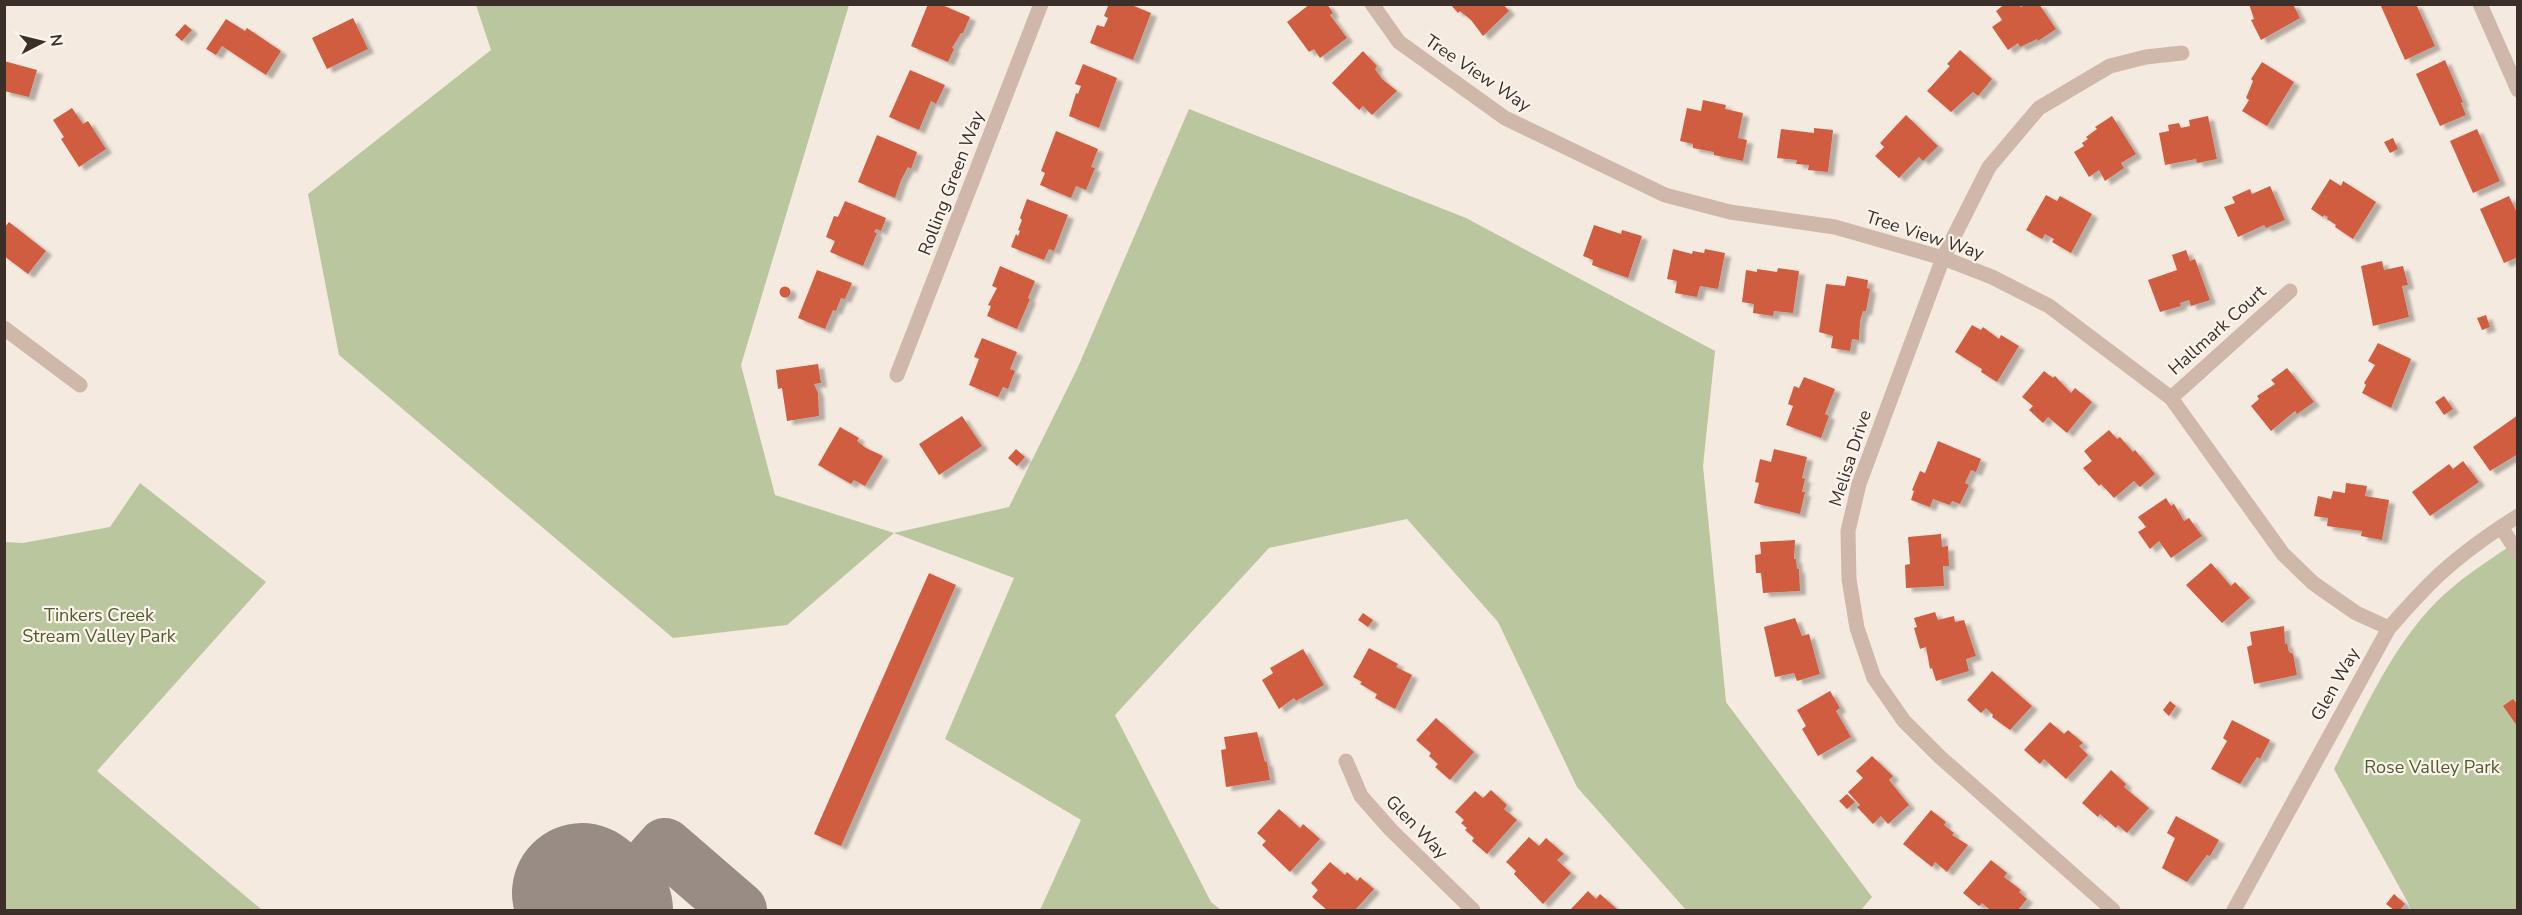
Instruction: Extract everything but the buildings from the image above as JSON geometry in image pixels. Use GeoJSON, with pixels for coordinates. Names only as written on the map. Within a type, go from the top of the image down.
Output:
{"type":"FeatureCollection","features":[{"type":"Feature","properties":{"kind":"street","name":"Rolling Green Way"},"geometry":{"type":"LineString","coordinates":[[897,375],[1041,4]]}},
{"type":"Feature","properties":{"kind":"street","name":"Tree View Way"},"geometry":{"type":"LineString","coordinates":[[1372,4],[1399,42],[1505,118],[1665,195],[1730,212],[1835,226],[1943,258],[1992,277],[2049,306],[2171,398],[2283,554],[2313,583],[2356,613],[2389,628]]}},
{"type":"Feature","properties":{"kind":"street"},"geometry":{"type":"LineString","coordinates":[[2480,4],[2517,90]]}},
{"type":"Feature","properties":{"kind":"street","name":"Melisa Drive"},"geometry":{"type":"LineString","coordinates":[[2112,910],[1940,757],[1904,721],[1874,678],[1857,628],[1849,579],[1848,531],[1859,484],[1943,258],[1989,167],[2039,108],[2110,66],[2146,57],[2182,53]]}},
{"type":"Feature","properties":{"kind":"street","name":"Hallmark Court"},"geometry":{"type":"LineString","coordinates":[[2171,398],[2290,291]]}},
{"type":"Feature","properties":{"kind":"street"},"geometry":{"type":"LineString","coordinates":[[4,328],[80,385]]}},
{"type":"Feature","properties":{"kind":"street","name":"Glen Way"},"geometry":{"type":"LineString","coordinates":[[2234,910],[2389,628],[2420,593],[2517,516]]}},
{"type":"Feature","properties":{"kind":"street"},"geometry":{"type":"LineString","coordinates":[[2501,527],[2517,553]]}},
{"type":"Feature","properties":{"kind":"street","name":"Glen Way"},"geometry":{"type":"LineString","coordinates":[[1346,761],[1361,796],[1391,830],[1473,910]]}},
{"type":"Feature","properties":{"kind":"green space"},"geometry":{"type":"Polygon","coordinates":[[[476,5],[849,5],[741,365],[775,495],[894,533],[787,625],[673,638],[339,355],[308,194],[491,50],[476,5]]]}},
{"type":"Feature","properties":{"kind":"green space"},"geometry":{"type":"Polygon","coordinates":[[[1189,109],[1466,218],[1715,351],[1703,466],[1726,702],[1872,897],[1861,910],[1686,910],[1577,787],[1498,622],[1407,519],[1269,548],[1115,715],[1211,902],[1221,910],[1040,910],[1081,820],[945,739],[1014,578],[894,533],[1009,507],[1078,367],[1189,109]]]}},
{"type":"Feature","properties":{"kind":"green space","name":"Tinkers Creek Stream Valley Park"},"geometry":{"type":"Polygon","coordinates":[[[140,483],[266,582],[97,771],[262,910],[5,910],[5,542],[23,543],[110,527],[140,483]]]}},
{"type":"Feature","properties":{"kind":"green space","name":"Rose Valley Park"},"geometry":{"type":"Polygon","coordinates":[[[2517,541],[2517,910],[2412,910],[2334,769],[2387,667],[2413,629],[2447,592],[2517,541]]]}},
{"type":"Feature","properties":{"kind":"taxiway"},"geometry":{"type":"LineString","coordinates":[[608,910],[665,846],[739,910]]}},
{"type":"Feature","properties":{"kind":"runway"},"geometry":{"type":"LineString","coordinates":[[582,893],[603,910]]}}]}
